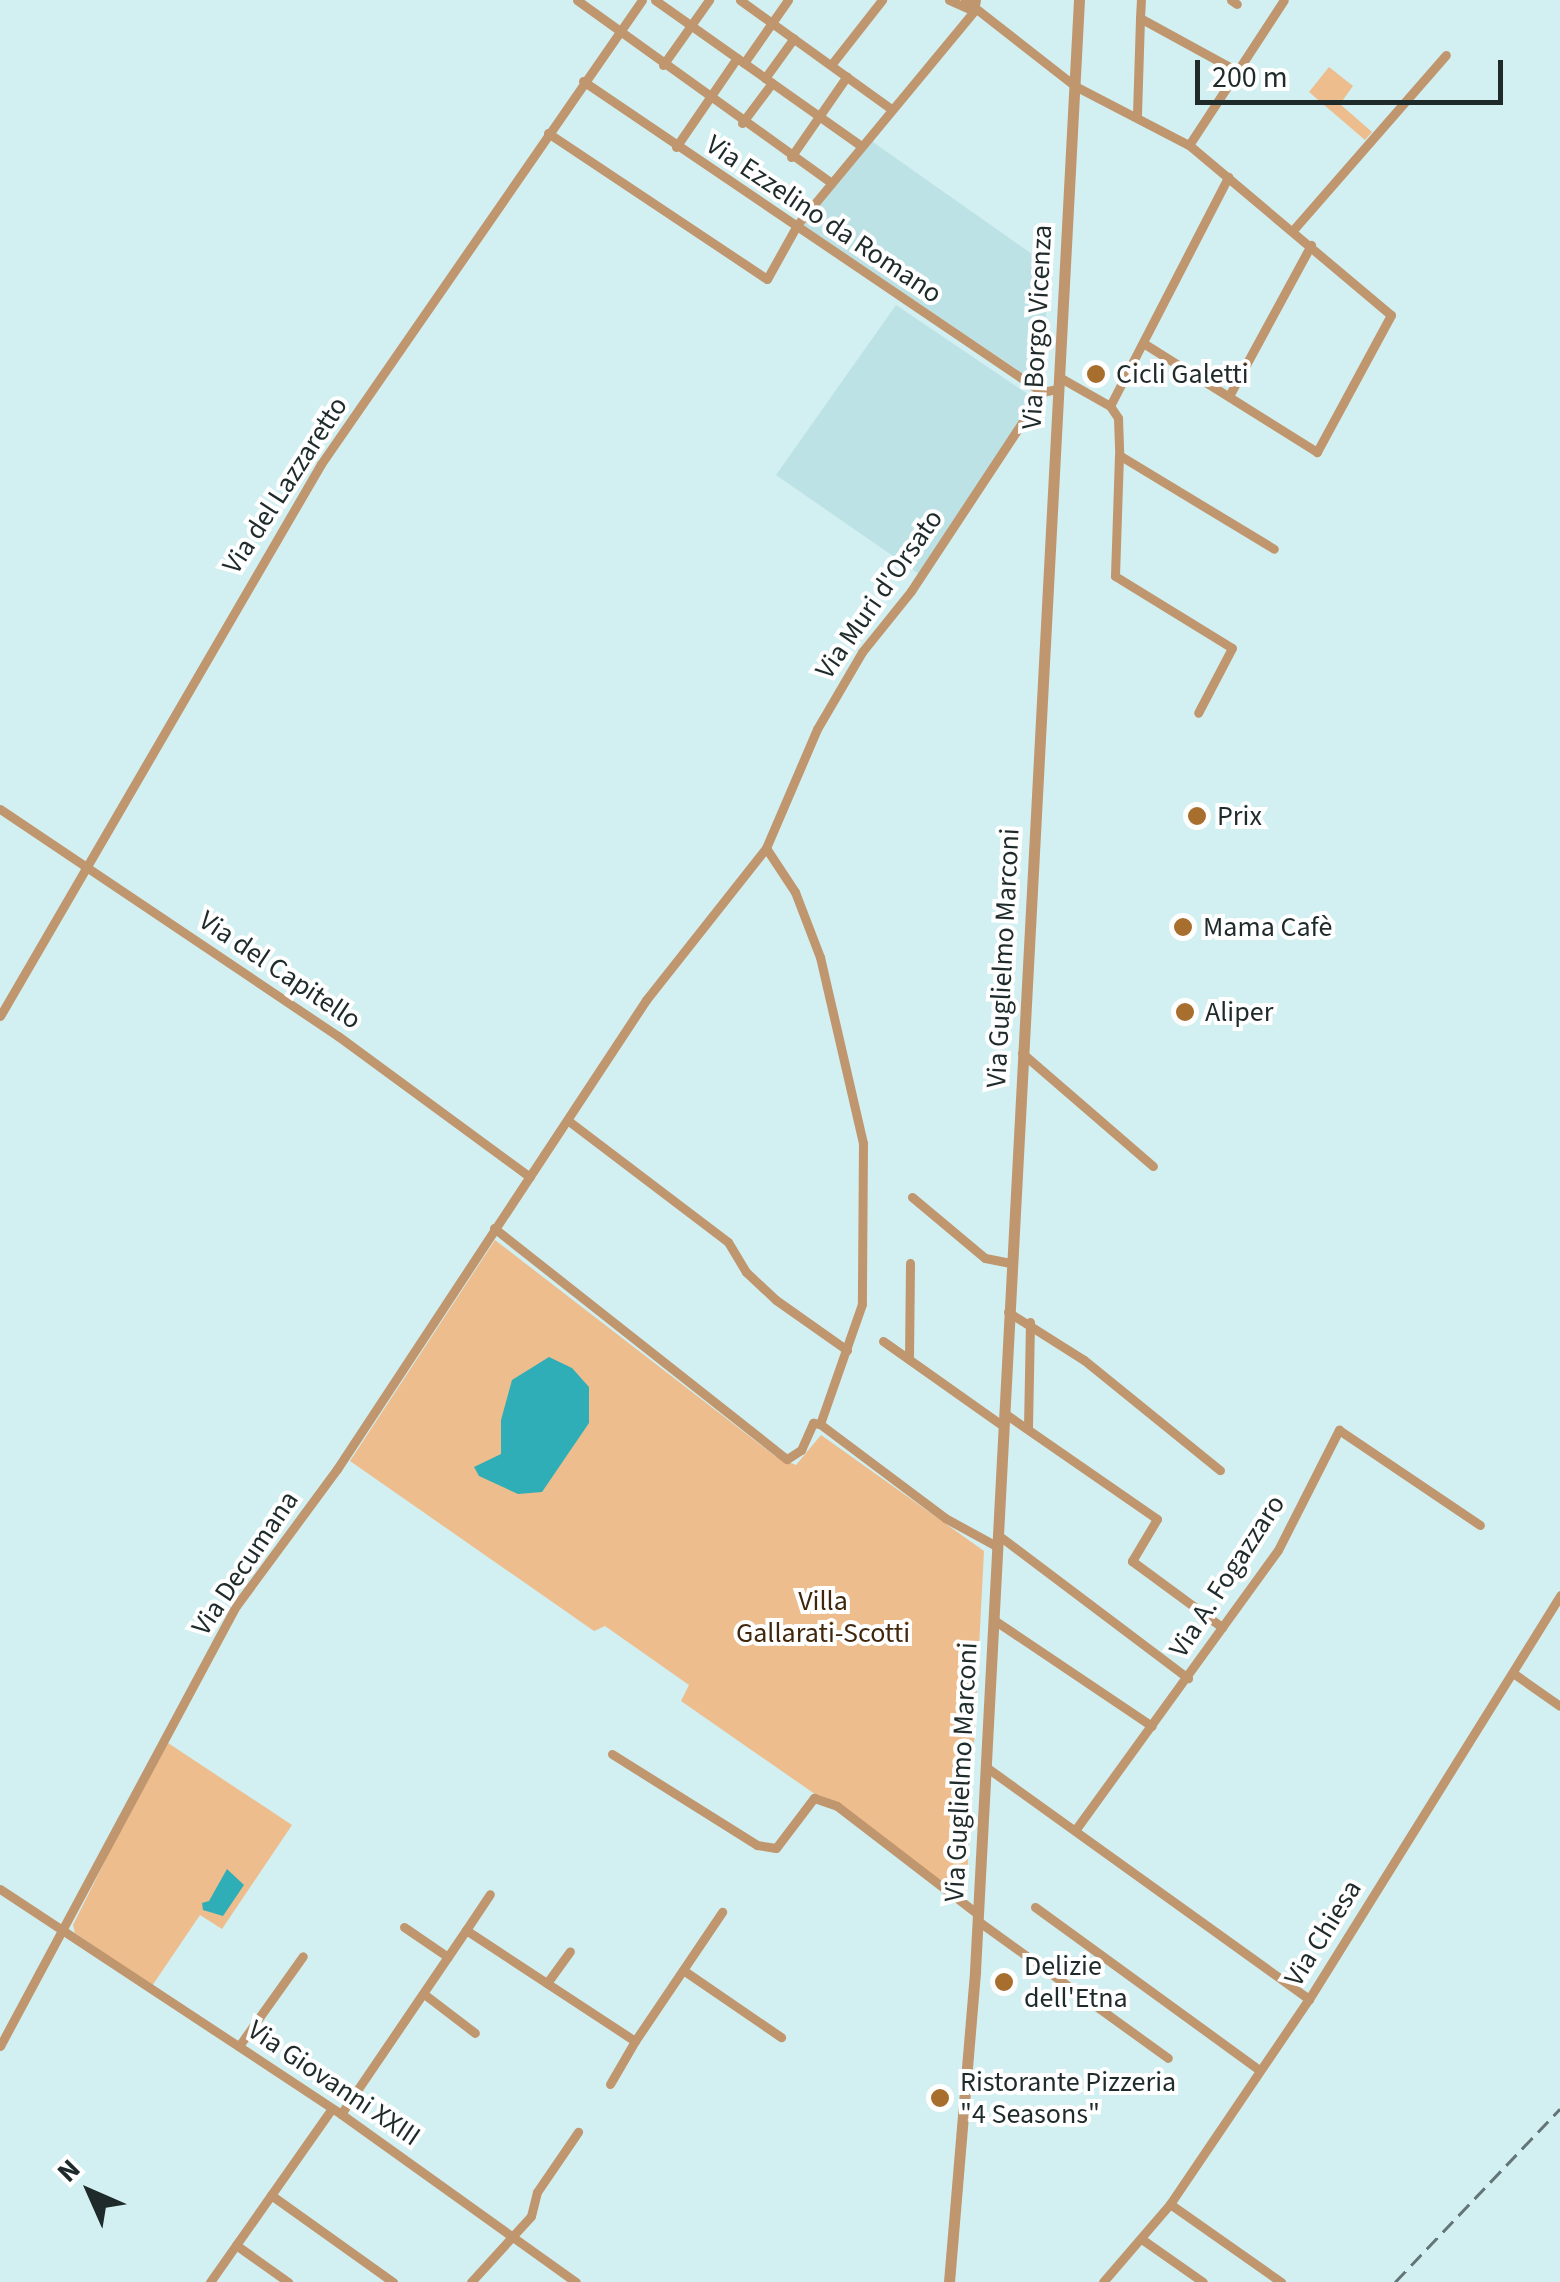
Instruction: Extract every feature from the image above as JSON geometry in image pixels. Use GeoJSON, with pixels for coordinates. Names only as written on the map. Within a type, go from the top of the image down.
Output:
{"type":"FeatureCollection","features":[{"type":"Feature","properties":{"kind":"street"},"geometry":{"type":"LineString","coordinates":[[577,0],[619,34],[830,182]]}},
{"type":"Feature","properties":{"kind":"street","name":"Via del Lazzaretto"},"geometry":{"type":"LineString","coordinates":[[0,1016],[320,464],[642,0]]}},
{"type":"Feature","properties":{"kind":"street"},"geometry":{"type":"LineString","coordinates":[[655,0],[860,146]]}},
{"type":"Feature","properties":{"kind":"street"},"geometry":{"type":"LineString","coordinates":[[664,65],[710,0]]}},
{"type":"Feature","properties":{"kind":"street"},"geometry":{"type":"LineString","coordinates":[[740,0],[890,108]]}},
{"type":"Feature","properties":{"kind":"street"},"geometry":{"type":"LineString","coordinates":[[676,147],[788,0]]}},
{"type":"Feature","properties":{"kind":"street"},"geometry":{"type":"LineString","coordinates":[[831,65],[882,0]]}},
{"type":"Feature","properties":{"kind":"street"},"geometry":{"type":"LineString","coordinates":[[949,0],[975,5]]}},
{"type":"Feature","properties":{"kind":"street"},"geometry":{"type":"LineString","coordinates":[[966,0],[1075,86],[1137,114],[1189,145],[1294,228],[1390,316],[1318,452],[1143,343]]}},
{"type":"Feature","properties":{"kind":"street","name":"Via Borgo Vicenza"},"geometry":{"type":"LineString","coordinates":[[1043,656],[1080,0]]}},
{"type":"Feature","properties":{"kind":"street"},"geometry":{"type":"LineString","coordinates":[[1137,114],[1142,0]]}},
{"type":"Feature","properties":{"kind":"street"},"geometry":{"type":"LineString","coordinates":[[1189,145],[1284,0]]}},
{"type":"Feature","properties":{"kind":"street"},"geometry":{"type":"LineString","coordinates":[[548,133],[767,279],[797,225],[975,5]]}},
{"type":"Feature","properties":{"kind":"street"},"geometry":{"type":"LineString","coordinates":[[1140,18],[1237,71]]}},
{"type":"Feature","properties":{"kind":"street"},"geometry":{"type":"LineString","coordinates":[[742,122],[794,38]]}},
{"type":"Feature","properties":{"kind":"street"},"geometry":{"type":"LineString","coordinates":[[1294,228],[1446,54]]}},
{"type":"Feature","properties":{"kind":"street"},"geometry":{"type":"LineString","coordinates":[[790,157],[847,76]]}},
{"type":"Feature","properties":{"kind":"street","name":"Via Ezzelino da Romano"},"geometry":{"type":"LineString","coordinates":[[583,82],[1042,392]]}},
{"type":"Feature","properties":{"kind":"street"},"geometry":{"type":"LineString","coordinates":[[1110,406],[1228,176]]}},
{"type":"Feature","properties":{"kind":"street"},"geometry":{"type":"LineString","coordinates":[[1229,396],[1311,245]]}},
{"type":"Feature","properties":{"kind":"street"},"geometry":{"type":"LineString","coordinates":[[1042,392],[1059,383],[1110,406],[1118,418],[1115,576],[1232,648],[1198,713]]}},
{"type":"Feature","properties":{"kind":"street","name":"Via Muri d'Orsato"},"geometry":{"type":"LineString","coordinates":[[570,1122],[646,1000],[766,848],[817,729],[862,652],[911,590],[1042,392]]}},
{"type":"Feature","properties":{"kind":"street"},"geometry":{"type":"LineString","coordinates":[[1119,455],[1274,548]]}},
{"type":"Feature","properties":{"kind":"street","name":"Via Guglielmo Marconi"},"geometry":{"type":"LineString","coordinates":[[949,2282],[978,1918],[1043,656]]}},
{"type":"Feature","properties":{"kind":"street","name":"Via del Capitello"},"geometry":{"type":"LineString","coordinates":[[0,809],[338,1036],[530,1176]]}},
{"type":"Feature","properties":{"kind":"street"},"geometry":{"type":"LineString","coordinates":[[766,848],[795,892],[820,957],[862,1143],[862,1304],[820,1424]]}},
{"type":"Feature","properties":{"kind":"street"},"geometry":{"type":"LineString","coordinates":[[1022,1053],[1153,1166]]}},
{"type":"Feature","properties":{"kind":"street"},"geometry":{"type":"LineString","coordinates":[[570,1122],[728,1242],[746,1272],[776,1300],[846,1350]]}},
{"type":"Feature","properties":{"kind":"street","name":"Via Decumana"},"geometry":{"type":"LineString","coordinates":[[0,2046],[236,1606],[337,1469],[494,1228],[570,1122]]}},
{"type":"Feature","properties":{"kind":"street"},"geometry":{"type":"LineString","coordinates":[[912,1196],[984,1258],[1010,1263]]}},
{"type":"Feature","properties":{"kind":"street"},"geometry":{"type":"LineString","coordinates":[[494,1228],[787,1459],[801,1450],[813,1423],[820,1424],[945,1518],[998,1541],[1188,1678]]}},
{"type":"Feature","properties":{"kind":"street"},"geometry":{"type":"LineString","coordinates":[[908,1359],[910,1263]]}},
{"type":"Feature","properties":{"kind":"street"},"geometry":{"type":"LineString","coordinates":[[1008,1312],[1030,1322],[1220,1470]]}},
{"type":"Feature","properties":{"kind":"street"},"geometry":{"type":"LineString","coordinates":[[1028,1427],[1030,1322]]}},
{"type":"Feature","properties":{"kind":"street"},"geometry":{"type":"LineString","coordinates":[[883,1341],[1004,1420],[1028,1427],[1157,1520],[1132,1561],[1222,1628]]}},
{"type":"Feature","properties":{"kind":"street","name":"Via A. Fogazzaro"},"geometry":{"type":"LineString","coordinates":[[1076,1829],[1278,1550],[1340,1430],[1480,1525]]}},
{"type":"Feature","properties":{"kind":"street","name":"Via Chiesa"},"geometry":{"type":"LineString","coordinates":[[1103,2282],[1170,2204],[1309,1998],[1560,1594]]}},
{"type":"Feature","properties":{"kind":"street"},"geometry":{"type":"LineString","coordinates":[[994,1620],[1152,1726]]}},
{"type":"Feature","properties":{"kind":"street"},"geometry":{"type":"LineString","coordinates":[[1514,1672],[1560,1706]]}},
{"type":"Feature","properties":{"kind":"street"},"geometry":{"type":"LineString","coordinates":[[612,1754],[757,1845],[776,1848],[814,1798],[837,1806],[978,1918],[1168,2058]]}},
{"type":"Feature","properties":{"kind":"street"},"geometry":{"type":"LineString","coordinates":[[986,1767],[1309,1998]]}},
{"type":"Feature","properties":{"kind":"street","name":"Via Giovanni XXIII"},"geometry":{"type":"LineString","coordinates":[[0,1889],[516,2234],[576,2282]]}},
{"type":"Feature","properties":{"kind":"street"},"geometry":{"type":"LineString","coordinates":[[210,2282],[426,1991],[490,1894]]}},
{"type":"Feature","properties":{"kind":"street"},"geometry":{"type":"LineString","coordinates":[[1035,1907],[1259,2070]]}},
{"type":"Feature","properties":{"kind":"street"},"geometry":{"type":"LineString","coordinates":[[610,2084],[722,1912]]}},
{"type":"Feature","properties":{"kind":"street"},"geometry":{"type":"LineString","coordinates":[[404,1927],[448,1957]]}},
{"type":"Feature","properties":{"kind":"street"},"geometry":{"type":"LineString","coordinates":[[466,1930],[635,2041]]}},
{"type":"Feature","properties":{"kind":"street"},"geometry":{"type":"LineString","coordinates":[[547,1983],[570,1952]]}},
{"type":"Feature","properties":{"kind":"street"},"geometry":{"type":"LineString","coordinates":[[239,2046],[304,1956]]}},
{"type":"Feature","properties":{"kind":"street"},"geometry":{"type":"LineString","coordinates":[[683,1970],[781,2038]]}},
{"type":"Feature","properties":{"kind":"street"},"geometry":{"type":"LineString","coordinates":[[426,1991],[475,2032]]}},
{"type":"Feature","properties":{"kind":"street"},"geometry":{"type":"LineString","coordinates":[[471,2282],[516,2234],[578,2132]]}},
{"type":"Feature","properties":{"kind":"street"},"geometry":{"type":"LineString","coordinates":[[272,2195],[393,2282]]}},
{"type":"Feature","properties":{"kind":"street"},"geometry":{"type":"LineString","coordinates":[[1170,2204],[1281,2282]]}},
{"type":"Feature","properties":{"kind":"street"},"geometry":{"type":"LineString","coordinates":[[1143,2240],[1204,2282]]}},
{"type":"Feature","properties":{"kind":"street"},"geometry":{"type":"LineString","coordinates":[[236,2245],[288,2282]]}},
{"type":"Feature","properties":{"kind":"shaded area"},"geometry":{"type":"Polygon","coordinates":[[[870,140],[1049,266],[1044,345],[1024,374],[803,226],[870,140]]]}},
{"type":"Feature","properties":{"kind":"shaded area"},"geometry":{"type":"Polygon","coordinates":[[[896,305],[1029,395],[1029,406],[919,574],[776,475],[896,305]]]}},
{"type":"Feature","properties":{"kind":"green space"},"geometry":{"type":"Polygon","coordinates":[[[1329,67],[1353,86],[1340,104],[1372,132],[1365,140],[1309,92],[1329,67]]]}},
{"type":"Feature","properties":{"kind":"green space","name":"Villa Gallarati-Scotti"},"geometry":{"type":"Polygon","coordinates":[[[495,1240],[775,1456],[796,1465],[821,1435],[984,1551],[966,1899],[681,1701],[689,1685],[605,1626],[594,1631],[350,1461],[495,1240]]]}},
{"type":"Feature","properties":{"kind":"green space"},"geometry":{"type":"Polygon","coordinates":[[[165,1741],[292,1825],[222,1929],[200,1915],[152,1986],[75,1933],[73,1925],[165,1741]]]}},
{"type":"Feature","properties":{"kind":"water"},"geometry":{"type":"Polygon","coordinates":[[[549,1357],[572,1368],[589,1387],[589,1423],[542,1492],[518,1494],[479,1476],[474,1467],[501,1454],[501,1420],[512,1380],[549,1357]]]}},
{"type":"Feature","properties":{"kind":"water"},"geometry":{"type":"Polygon","coordinates":[[[227,1869],[244,1885],[223,1916],[203,1910],[202,1903],[209,1901],[227,1869]]]}},
{"type":"Feature","properties":{"kind":"railway"},"geometry":{"type":"LineString","coordinates":[[1395,2282],[1560,2109]]}},
{"type":"Feature","properties":{"kind":"place","name":"Cicli Galetti"},"geometry":{"type":"Point","coordinates":[1096,374]}},
{"type":"Feature","properties":{"kind":"place","name":"Prix"},"geometry":{"type":"Point","coordinates":[1197,816]}},
{"type":"Feature","properties":{"kind":"place","name":"Mama Cafè"},"geometry":{"type":"Point","coordinates":[1183,927]}},
{"type":"Feature","properties":{"kind":"place","name":"Aliper"},"geometry":{"type":"Point","coordinates":[1185,1012]}},
{"type":"Feature","properties":{"kind":"place","name":"Delizie dell'Etna"},"geometry":{"type":"Point","coordinates":[1004,1982]}},
{"type":"Feature","properties":{"kind":"place","name":"Ristorante Pizzeria \"4 Seasons\""},"geometry":{"type":"Point","coordinates":[940,2098]}}]}
